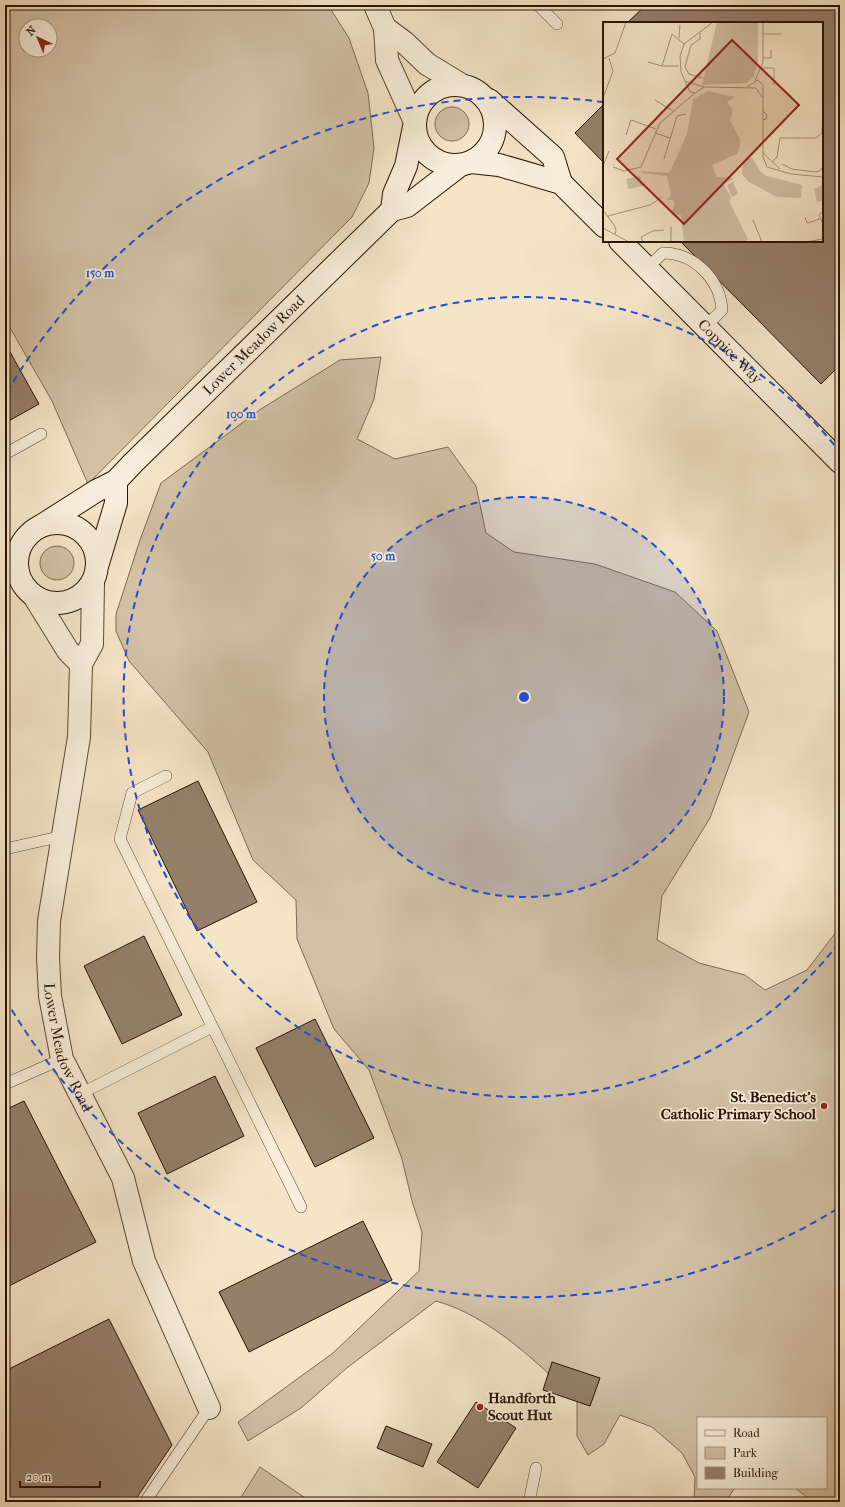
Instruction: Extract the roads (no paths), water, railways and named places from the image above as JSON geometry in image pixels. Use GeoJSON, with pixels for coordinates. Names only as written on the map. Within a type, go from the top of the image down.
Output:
{"type":"FeatureCollection","features":[{"type":"Feature","properties":{"kind":"street"},"geometry":{"type":"LineString","coordinates":[[375,5],[386,28],[386,60],[415,124],[417,139],[423,150],[433,159],[445,164],[499,165],[561,183]]}},
{"type":"Feature","properties":{"kind":"street"},"geometry":{"type":"LineString","coordinates":[[386,28],[404,42],[427,64],[460,84],[473,88],[484,96],[553,158],[561,183],[603,225]]}},
{"type":"Feature","properties":{"kind":"street"},"geometry":{"type":"LineString","coordinates":[[392,210],[394,194],[406,166],[418,109],[435,90],[447,85],[460,84]]}},
{"type":"Feature","properties":{"kind":"street"},"geometry":{"type":"LineString","coordinates":[[465,164],[482,155],[491,145],[495,133],[496,120],[492,107],[484,96]]}},
{"type":"Feature","properties":{"kind":"street","name":"Lower Meadow Road"},"geometry":{"type":"LineString","coordinates":[[35,530],[96,491],[116,481],[392,210],[407,206],[465,164]]}},
{"type":"Feature","properties":{"kind":"street","name":"Coppice Way"},"geometry":{"type":"LineString","coordinates":[[621,242],[840,462]]}},
{"type":"Feature","properties":{"kind":"street","name":"Lower Meadow Road"},"geometry":{"type":"LineString","coordinates":[[116,481],[116,503],[95,573],[92,644],[81,664],[79,737],[49,921],[48,958],[50,996],[62,1059],[123,1178],[144,1261],[209,1408]]}},
{"type":"Feature","properties":{"kind":"street"},"geometry":{"type":"LineString","coordinates":[[5,543],[52,523],[63,523],[74,526],[84,533],[91,541],[96,552],[95,573],[77,598],[66,602],[50,602],[32,594],[5,587]]}},
{"type":"Feature","properties":{"kind":"street"},"geometry":{"type":"LineString","coordinates":[[35,530],[22,544],[17,556],[17,570],[21,582],[32,594],[68,651],[81,664]]}},
{"type":"Feature","properties":{"kind":"lane"},"geometry":{"type":"LineString","coordinates":[[538,5],[557,24]]}},
{"type":"Feature","properties":{"kind":"lane"},"geometry":{"type":"LineString","coordinates":[[647,268],[663,253],[674,253],[688,258],[699,266],[711,278],[718,291],[722,310],[706,326]]}},
{"type":"Feature","properties":{"kind":"lane"},"geometry":{"type":"LineString","coordinates":[[5,454],[41,434]]}},
{"type":"Feature","properties":{"kind":"lane"},"geometry":{"type":"LineString","coordinates":[[166,776],[132,793],[120,839],[301,1207]]}},
{"type":"Feature","properties":{"kind":"lane"},"geometry":{"type":"LineString","coordinates":[[5,849],[63,836]]}},
{"type":"Feature","properties":{"kind":"lane"},"geometry":{"type":"LineString","coordinates":[[80,1094],[212,1027]]}},
{"type":"Feature","properties":{"kind":"lane"},"geometry":{"type":"LineString","coordinates":[[5,1084],[62,1059]]}},
{"type":"Feature","properties":{"kind":"lane"},"geometry":{"type":"LineString","coordinates":[[145,1502],[209,1408]]}},
{"type":"Feature","properties":{"kind":"lane"},"geometry":{"type":"LineString","coordinates":[[529,1502],[536,1468]]}},
{"type":"Feature","properties":{"kind":"place","name":"St. Benedict's Catholic Primary School"},"geometry":{"type":"Point","coordinates":[824,1106]}},
{"type":"Feature","properties":{"kind":"place","name":"Handforth Scout Hut"},"geometry":{"type":"Point","coordinates":[480,1407]}}]}
